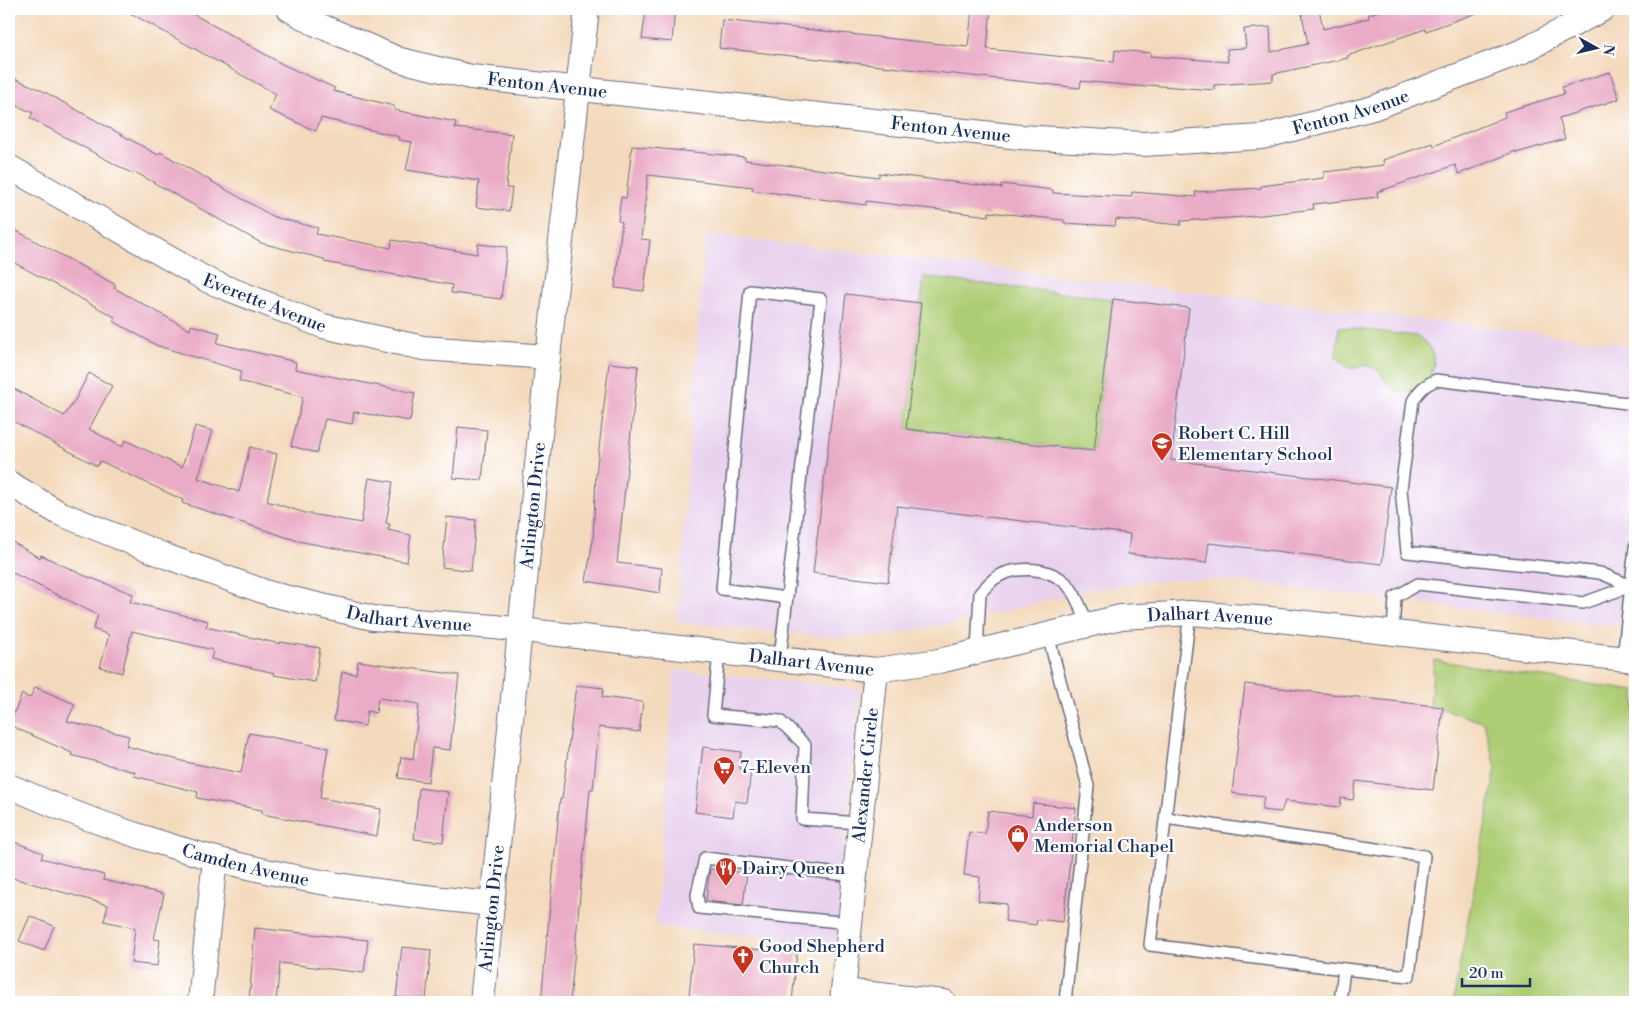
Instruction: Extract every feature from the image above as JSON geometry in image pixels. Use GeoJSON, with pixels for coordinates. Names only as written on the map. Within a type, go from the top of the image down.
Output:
{"type":"FeatureCollection","features":[{"type":"Feature","properties":{"kind":"street","name":"Fenton Avenue"},"geometry":{"type":"LineString","coordinates":[[289,9],[314,23],[400,60],[471,77],[1020,137],[1143,144],[1262,136],[1373,108],[1523,51],[1603,9]]}},
{"type":"Feature","properties":{"kind":"street","name":"Arlington Drive"},"geometry":{"type":"LineString","coordinates":[[482,1002],[548,357],[580,88],[587,9]]}},
{"type":"Feature","properties":{"kind":"street","name":"Everette Avenue"},"geometry":{"type":"LineString","coordinates":[[9,167],[210,281],[323,326],[423,348],[548,357]]}},
{"type":"Feature","properties":{"kind":"street","name":"Dalhart Avenue"},"geometry":{"type":"LineString","coordinates":[[9,483],[60,513],[168,557],[271,594],[372,618],[520,630],[876,670],[939,661],[1121,617],[1190,612],[1270,619],[1629,660]]}},
{"type":"Feature","properties":{"kind":"street","name":"Alexander Circle"},"geometry":{"type":"LineString","coordinates":[[843,996],[876,670]]}},
{"type":"Feature","properties":{"kind":"street","name":"Camden Avenue"},"geometry":{"type":"LineString","coordinates":[[9,786],[58,808],[215,859],[344,886],[492,904]]}},
{"type":"Feature","properties":{"kind":"street"},"geometry":{"type":"LineString","coordinates":[[200,1002],[215,859]]}},
{"type":"Feature","properties":{"kind":"street"},"geometry":{"type":"LineString","coordinates":[[843,996],[944,1002]]}},
{"type":"Feature","properties":{"kind":"lane"},"geometry":{"type":"LineString","coordinates":[[780,658],[821,299],[750,292],[722,589],[786,598]]}},
{"type":"Feature","properties":{"kind":"lane"},"geometry":{"type":"LineString","coordinates":[[1631,586],[1600,573],[1407,552],[1401,489],[1412,401],[1418,391],[1426,384],[1436,380],[1635,404]]}},
{"type":"Feature","properties":{"kind":"lane"},"geometry":{"type":"LineString","coordinates":[[1629,660],[1631,586],[1635,547]]}},
{"type":"Feature","properties":{"kind":"lane"},"geometry":{"type":"LineString","coordinates":[[977,652],[980,593],[994,579],[1012,571],[1032,569],[1050,574],[1067,584],[1089,625]]}},
{"type":"Feature","properties":{"kind":"lane"},"geometry":{"type":"LineString","coordinates":[[1393,633],[1395,597],[1418,584],[1583,603],[1631,586]]}},
{"type":"Feature","properties":{"kind":"lane"},"geometry":{"type":"LineString","coordinates":[[1166,818],[1424,856],[1409,976],[1150,945],[1190,612]]}},
{"type":"Feature","properties":{"kind":"lane"},"geometry":{"type":"LineString","coordinates":[[1048,635],[1088,786],[1065,1002]]}},
{"type":"Feature","properties":{"kind":"lane"},"geometry":{"type":"LineString","coordinates":[[719,652],[713,715],[780,721],[805,745],[802,819],[860,823]]}},
{"type":"Feature","properties":{"kind":"lane"},"geometry":{"type":"LineString","coordinates":[[850,923],[698,908],[697,895],[705,858],[855,876]]}},
{"type":"Feature","properties":{"kind":"lane"},"geometry":{"type":"LineString","coordinates":[[1340,1002],[1344,969]]}},
{"type":"Feature","properties":{"kind":"shaded area","name":"Robert C. Hill Elementary School"},"geometry":{"type":"Polygon","coordinates":[[[705,234],[1635,345],[1635,629],[1236,581],[1186,579],[1136,583],[1085,591],[963,621],[894,634],[840,638],[677,622],[705,234]]]}},
{"type":"Feature","properties":{"kind":"shaded area"},"geometry":{"type":"Polygon","coordinates":[[[674,670],[860,689],[835,945],[656,926],[674,670]]]}},
{"type":"Feature","properties":{"kind":"green space"},"geometry":{"type":"Polygon","coordinates":[[[924,277],[1113,299],[1094,451],[906,429],[924,277]]]}},
{"type":"Feature","properties":{"kind":"green space"},"geometry":{"type":"Polygon","coordinates":[[[1339,327],[1417,336],[1427,344],[1432,353],[1434,363],[1432,372],[1427,381],[1420,387],[1410,391],[1400,391],[1391,387],[1380,372],[1372,367],[1347,367],[1336,356],[1339,327]]]}},
{"type":"Feature","properties":{"kind":"green space"},"geometry":{"type":"Polygon","coordinates":[[[1434,660],[1635,691],[1635,1002],[1453,1002],[1496,768],[1484,723],[1430,704],[1434,660]]]}},
{"type":"Feature","properties":{"kind":"building"},"geometry":{"type":"Polygon","coordinates":[[[123,9],[184,9],[284,65],[335,88],[333,91],[394,106],[394,110],[456,122],[455,128],[512,134],[506,188],[512,188],[509,211],[476,207],[479,181],[406,170],[412,142],[399,140],[400,137],[321,118],[316,131],[269,110],[276,94],[123,9]]]}},
{"type":"Feature","properties":{"kind":"building"},"geometry":{"type":"Polygon","coordinates":[[[646,9],[675,9],[672,42],[642,39],[646,9]]]}},
{"type":"Feature","properties":{"kind":"building"},"geometry":{"type":"Polygon","coordinates":[[[972,9],[991,9],[987,49],[1114,62],[1115,50],[1151,53],[1150,56],[1228,62],[1227,49],[1246,48],[1244,29],[1270,27],[1271,52],[1308,44],[1301,9],[1319,9],[1323,29],[1369,18],[1368,15],[1384,9],[1482,9],[1482,11],[1347,56],[1348,58],[1273,74],[1273,81],[1214,85],[1214,90],[1148,85],[1147,87],[1081,81],[1080,88],[719,48],[722,20],[968,47],[972,9]]]}},
{"type":"Feature","properties":{"kind":"building"},"geometry":{"type":"Polygon","coordinates":[[[1610,72],[1619,99],[1559,118],[1565,139],[1516,153],[1516,151],[1459,174],[1455,165],[1377,192],[1378,197],[1313,204],[1314,209],[1245,217],[1181,221],[1181,225],[1116,219],[1115,226],[1064,223],[1064,220],[989,212],[989,216],[866,201],[866,205],[752,190],[753,187],[648,175],[641,239],[650,240],[644,291],[615,288],[622,222],[618,221],[621,197],[626,198],[632,146],[745,157],[745,160],[879,177],[879,173],[1002,188],[1002,184],[1053,190],[1053,193],[1131,197],[1132,192],[1196,197],[1195,192],[1261,188],[1261,186],[1324,178],[1324,172],[1384,165],[1383,160],[1433,143],[1434,146],[1505,117],[1504,112],[1564,94],[1562,87],[1610,72]]]}},
{"type":"Feature","properties":{"kind":"building"},"geometry":{"type":"Polygon","coordinates":[[[9,76],[41,90],[158,155],[160,152],[274,217],[318,228],[316,234],[391,248],[392,240],[477,254],[478,244],[507,247],[501,299],[451,293],[452,285],[324,262],[324,259],[261,243],[135,172],[133,174],[30,118],[33,113],[9,102],[9,76]]]}},
{"type":"Feature","properties":{"kind":"building"},"geometry":{"type":"Polygon","coordinates":[[[15,230],[116,285],[114,288],[190,330],[191,325],[220,333],[217,343],[296,362],[295,369],[415,393],[410,421],[354,412],[352,424],[325,419],[317,453],[291,446],[303,397],[239,381],[241,371],[158,346],[113,321],[115,317],[9,260],[9,241],[15,230]]]}},
{"type":"Feature","properties":{"kind":"building"},"geometry":{"type":"Polygon","coordinates":[[[846,294],[921,303],[906,429],[1094,451],[1113,299],[1189,308],[1171,460],[1391,487],[1382,564],[1209,543],[1206,563],[1128,554],[1130,534],[897,506],[888,582],[813,573],[846,294]]]}},
{"type":"Feature","properties":{"kind":"building"},"geometry":{"type":"Polygon","coordinates":[[[609,363],[638,366],[617,563],[662,568],[660,593],[586,581],[593,539],[596,474],[609,363]]]}},
{"type":"Feature","properties":{"kind":"building"},"geometry":{"type":"Polygon","coordinates":[[[89,373],[112,386],[89,429],[122,447],[125,440],[182,467],[195,426],[213,431],[198,478],[239,492],[250,447],[277,454],[267,501],[305,513],[361,523],[369,478],[393,482],[386,523],[390,524],[388,530],[411,535],[407,562],[298,541],[182,503],[183,500],[100,461],[97,466],[9,419],[9,386],[64,416],[74,402],[89,373]]]}},
{"type":"Feature","properties":{"kind":"building"},"geometry":{"type":"Polygon","coordinates":[[[458,427],[487,430],[482,480],[453,478],[458,427]]]}},
{"type":"Feature","properties":{"kind":"building"},"geometry":{"type":"Polygon","coordinates":[[[447,517],[476,520],[471,571],[442,567],[447,517]]]}},
{"type":"Feature","properties":{"kind":"building"},"geometry":{"type":"Polygon","coordinates":[[[9,540],[40,558],[41,555],[83,575],[133,594],[130,602],[208,621],[206,627],[280,644],[280,642],[320,648],[315,682],[274,675],[275,673],[211,659],[213,650],[132,631],[122,673],[100,667],[109,635],[93,629],[98,615],[9,571],[9,540]]]}},
{"type":"Feature","properties":{"kind":"building"},"geometry":{"type":"Polygon","coordinates":[[[358,661],[459,675],[450,750],[432,748],[428,782],[398,778],[401,757],[413,759],[419,704],[378,698],[376,713],[367,711],[365,726],[334,720],[342,672],[356,674],[358,661]]]}},
{"type":"Feature","properties":{"kind":"building"},"geometry":{"type":"Polygon","coordinates":[[[1245,684],[1443,707],[1433,790],[1356,781],[1353,800],[1341,798],[1340,807],[1285,801],[1281,812],[1262,810],[1264,797],[1232,793],[1245,684]]]}},
{"type":"Feature","properties":{"kind":"building"},"geometry":{"type":"Polygon","coordinates":[[[576,685],[604,688],[602,697],[643,702],[639,732],[599,727],[593,789],[590,789],[570,1002],[541,1002],[560,799],[562,799],[576,685]]]}},
{"type":"Feature","properties":{"kind":"building"},"geometry":{"type":"Polygon","coordinates":[[[35,687],[75,704],[67,721],[129,736],[126,746],[190,763],[241,773],[249,733],[328,748],[320,798],[381,809],[377,836],[262,814],[262,810],[197,798],[198,792],[134,776],[135,772],[71,755],[72,753],[9,725],[22,694],[30,698],[35,687]]]}},
{"type":"Feature","properties":{"kind":"building","name":"7-Eleven"},"geometry":{"type":"Polygon","coordinates":[[[703,747],[741,752],[739,769],[751,770],[747,803],[735,801],[733,817],[695,812],[703,747]]]}},
{"type":"Feature","properties":{"kind":"building"},"geometry":{"type":"Polygon","coordinates":[[[419,788],[448,792],[443,842],[414,839],[419,788]]]}},
{"type":"Feature","properties":{"kind":"building","name":"Anderson Memorial Chapel"},"geometry":{"type":"Polygon","coordinates":[[[1033,803],[1076,808],[1063,922],[1037,919],[1036,925],[1005,921],[1007,904],[978,901],[980,877],[964,875],[969,832],[985,834],[988,811],[1032,816],[1033,803]]]}},
{"type":"Feature","properties":{"kind":"building"},"geometry":{"type":"Polygon","coordinates":[[[9,840],[43,853],[41,858],[104,875],[103,880],[164,894],[154,939],[160,940],[157,966],[131,963],[135,928],[104,921],[108,905],[9,877],[9,840]]]}},
{"type":"Feature","properties":{"kind":"building","name":"Dairy Queen"},"geometry":{"type":"Polygon","coordinates":[[[710,869],[747,873],[743,905],[706,901],[710,869]]]}},
{"type":"Feature","properties":{"kind":"building"},"geometry":{"type":"Polygon","coordinates":[[[30,916],[54,926],[44,951],[19,941],[30,916]]]}},
{"type":"Feature","properties":{"kind":"building"},"geometry":{"type":"Polygon","coordinates":[[[255,928],[368,940],[364,973],[280,963],[276,1002],[249,1002],[255,928]]]}},
{"type":"Feature","properties":{"kind":"building","name":"Good Shepherd Church"},"geometry":{"type":"Polygon","coordinates":[[[694,944],[797,953],[792,1002],[750,1002],[689,997],[694,944]]]}},
{"type":"Feature","properties":{"kind":"building"},"geometry":{"type":"Polygon","coordinates":[[[402,947],[431,950],[426,1000],[396,997],[402,947]]]}},
{"type":"Feature","properties":{"kind":"place","name":"Robert C. Hill Elementary School"},"geometry":{"type":"Point","coordinates":[1162,462]}},
{"type":"Feature","properties":{"kind":"place","name":"7-Eleven"},"geometry":{"type":"Point","coordinates":[724,786]}},
{"type":"Feature","properties":{"kind":"place","name":"Anderson Memorial Chapel"},"geometry":{"type":"Point","coordinates":[1018,854]}},
{"type":"Feature","properties":{"kind":"place","name":"Dairy Queen"},"geometry":{"type":"Point","coordinates":[726,887]}},
{"type":"Feature","properties":{"kind":"place","name":"Good Shepherd Church"},"geometry":{"type":"Point","coordinates":[743,975]}}]}
